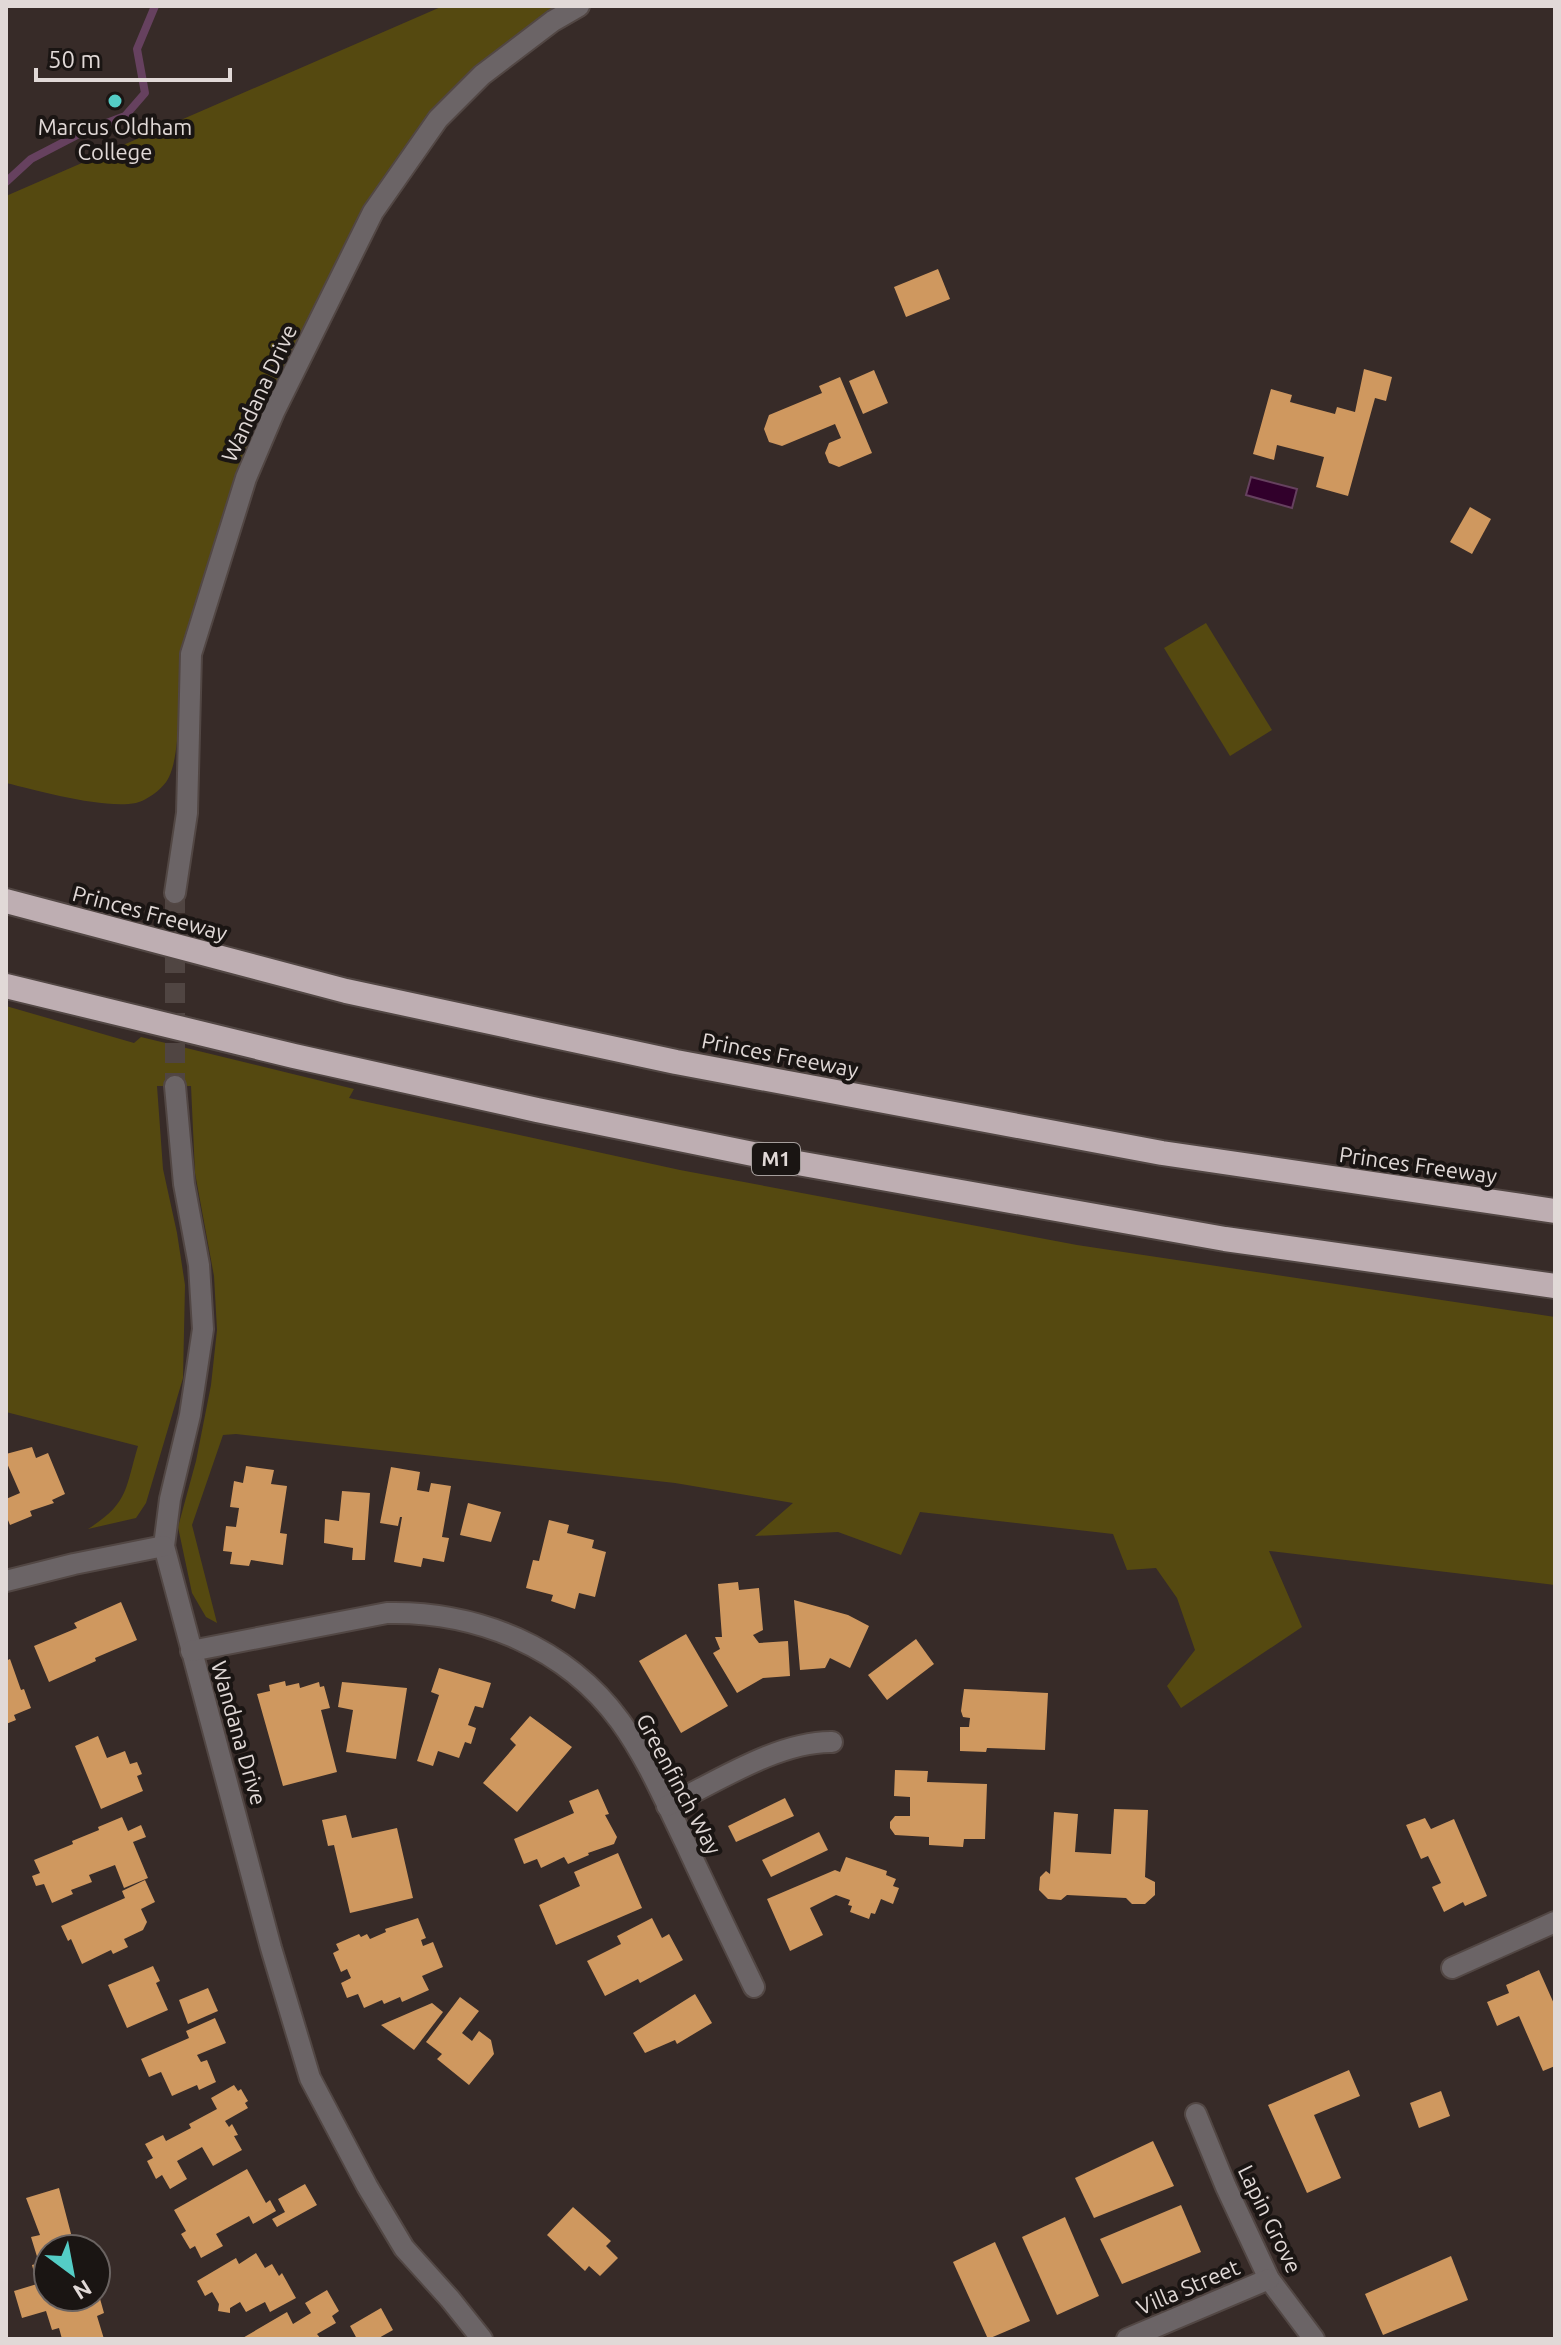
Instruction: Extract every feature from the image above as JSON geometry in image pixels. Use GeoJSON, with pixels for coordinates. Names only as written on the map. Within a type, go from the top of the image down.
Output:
{"type":"FeatureCollection","features":[{"type":"Feature","properties":{"kind":"highway","name":"Princes Freeway"},"geometry":{"type":"LineString","coordinates":[[6,901],[346,991],[676,1062],[1162,1153],[1555,1211]]}},
{"type":"Feature","properties":{"kind":"highway","name":"M1"},"geometry":{"type":"LineString","coordinates":[[6,986],[294,1056],[792,1162],[1225,1239],[1555,1286]]}},
{"type":"Feature","properties":{"kind":"street","name":"Wandana Drive"},"geometry":{"type":"LineString","coordinates":[[175,893],[187,813],[191,654],[246,478],[274,412],[373,212],[438,119],[482,75],[553,21],[579,6]]}},
{"type":"Feature","properties":{"kind":"street","name":"Wandana Drive"},"geometry":{"type":"LineString","coordinates":[[175,1086],[184,1184],[199,1265],[203,1329],[190,1415],[170,1499],[164,1546],[286,2002],[310,2078],[353,2161],[404,2248],[482,2339]]}},
{"type":"Feature","properties":{"kind":"street"},"geometry":{"type":"LineString","coordinates":[[6,1581],[164,1546]]}},
{"type":"Feature","properties":{"kind":"street","name":"Greenfinch Way"},"geometry":{"type":"LineString","coordinates":[[191,1651],[387,1613],[409,1612],[454,1619],[506,1633],[556,1658],[595,1693],[620,1721],[667,1806],[754,1987]]}},
{"type":"Feature","properties":{"kind":"street"},"geometry":{"type":"LineString","coordinates":[[667,1806],[788,1747],[832,1742]]}},
{"type":"Feature","properties":{"kind":"street"},"geometry":{"type":"LineString","coordinates":[[1452,1968],[1555,1922]]}},
{"type":"Feature","properties":{"kind":"street","name":"Lapin Grove"},"geometry":{"type":"LineString","coordinates":[[1196,2114],[1269,2279],[1314,2339]]}},
{"type":"Feature","properties":{"kind":"street","name":"Villa Street"},"geometry":{"type":"LineString","coordinates":[[1127,2339],[1269,2279]]}},
{"type":"Feature","properties":{"kind":"shaded area"},"geometry":{"type":"Polygon","coordinates":[[[443,6],[562,6],[458,91],[290,360],[180,715],[175,755],[167,781],[146,799],[122,804],[71,798],[6,783],[6,196],[443,6]]]}},
{"type":"Feature","properties":{"kind":"shaded area"},"geometry":{"type":"Polygon","coordinates":[[[1251,477],[1297,489],[1292,508],[1246,495],[1251,477]]]}},
{"type":"Feature","properties":{"kind":"shaded area"},"geometry":{"type":"Polygon","coordinates":[[[1206,623],[1272,730],[1230,756],[1164,648],[1206,623]]]}},
{"type":"Feature","properties":{"kind":"shaded area"},"geometry":{"type":"Polygon","coordinates":[[[6,1006],[134,1043],[141,1037],[354,1089],[349,1098],[680,1170],[1077,1245],[1555,1317],[1555,1585],[1269,1551],[1302,1627],[1181,1708],[1167,1686],[1195,1650],[1177,1598],[1156,1568],[1127,1570],[1113,1534],[920,1512],[901,1555],[838,1532],[755,1536],[793,1503],[675,1483],[236,1434],[223,1435],[192,1525],[217,1623],[206,1617],[192,1593],[178,1527],[196,1461],[211,1385],[217,1330],[214,1276],[195,1173],[191,1086],[157,1086],[163,1169],[185,1285],[183,1378],[146,1503],[136,1518],[88,1529],[111,1511],[124,1494],[138,1446],[6,1412],[6,1006]]]}},
{"type":"Feature","properties":{"kind":"building"},"geometry":{"type":"Polygon","coordinates":[[[938,269],[950,299],[906,317],[894,287],[938,269]]]}},
{"type":"Feature","properties":{"kind":"building"},"geometry":{"type":"Polygon","coordinates":[[[1364,369],[1392,377],[1386,401],[1375,398],[1348,496],[1316,487],[1324,457],[1277,445],[1274,460],[1253,454],[1271,389],[1292,395],[1290,402],[1335,414],[1337,407],[1355,412],[1364,369]]]}},
{"type":"Feature","properties":{"kind":"building"},"geometry":{"type":"Polygon","coordinates":[[[874,370],[888,403],[863,414],[849,381],[874,370]]]}},
{"type":"Feature","properties":{"kind":"building"},"geometry":{"type":"Polygon","coordinates":[[[840,377],[872,453],[839,467],[829,463],[825,453],[829,443],[841,438],[835,424],[782,446],[769,442],[764,429],[769,415],[822,393],[819,386],[840,377]]]}},
{"type":"Feature","properties":{"kind":"building"},"geometry":{"type":"Polygon","coordinates":[[[1470,507],[1491,519],[1472,554],[1450,542],[1470,507]]]}},
{"type":"Feature","properties":{"kind":"building"},"geometry":{"type":"Polygon","coordinates":[[[32,1447],[36,1458],[48,1453],[65,1494],[52,1500],[54,1503],[30,1511],[32,1516],[10,1525],[6,1515],[6,1499],[20,1493],[6,1454],[32,1447]]]}},
{"type":"Feature","properties":{"kind":"building"},"geometry":{"type":"Polygon","coordinates":[[[246,1466],[274,1470],[271,1484],[287,1486],[280,1533],[287,1534],[283,1565],[251,1560],[249,1566],[230,1564],[232,1552],[223,1551],[226,1526],[236,1527],[239,1508],[230,1507],[234,1481],[243,1483],[246,1466]]]}},
{"type":"Feature","properties":{"kind":"building"},"geometry":{"type":"Polygon","coordinates":[[[391,1467],[420,1472],[417,1490],[429,1492],[431,1483],[451,1486],[442,1537],[449,1538],[444,1562],[423,1558],[421,1567],[394,1562],[402,1517],[398,1526],[380,1523],[391,1467]]]}},
{"type":"Feature","properties":{"kind":"building"},"geometry":{"type":"Polygon","coordinates":[[[342,1491],[370,1493],[365,1560],[352,1560],[353,1548],[324,1543],[325,1519],[339,1521],[342,1491]]]}},
{"type":"Feature","properties":{"kind":"building"},"geometry":{"type":"Polygon","coordinates":[[[468,1503],[501,1512],[491,1542],[460,1535],[468,1503]]]}},
{"type":"Feature","properties":{"kind":"building"},"geometry":{"type":"Polygon","coordinates":[[[549,1520],[569,1525],[567,1533],[594,1540],[592,1548],[606,1552],[595,1597],[579,1593],[575,1609],[551,1601],[553,1595],[526,1588],[533,1560],[539,1561],[549,1520]]]}},
{"type":"Feature","properties":{"kind":"building"},"geometry":{"type":"Polygon","coordinates":[[[738,1582],[739,1590],[759,1588],[763,1630],[753,1635],[759,1643],[788,1641],[790,1676],[763,1678],[737,1693],[713,1653],[720,1649],[715,1637],[722,1637],[718,1584],[738,1582]]]}},
{"type":"Feature","properties":{"kind":"building"},"geometry":{"type":"Polygon","coordinates":[[[794,1600],[848,1615],[869,1626],[850,1668],[830,1658],[825,1668],[800,1670],[794,1600]]]}},
{"type":"Feature","properties":{"kind":"building"},"geometry":{"type":"Polygon","coordinates":[[[121,1602],[137,1640],[49,1682],[34,1646],[77,1628],[74,1623],[121,1602]]]}},
{"type":"Feature","properties":{"kind":"building"},"geometry":{"type":"Polygon","coordinates":[[[686,1634],[728,1706],[681,1733],[639,1661],[686,1634]]]}},
{"type":"Feature","properties":{"kind":"building"},"geometry":{"type":"Polygon","coordinates":[[[916,1639],[934,1664],[887,1700],[868,1675],[916,1639]]]}},
{"type":"Feature","properties":{"kind":"building"},"geometry":{"type":"Polygon","coordinates":[[[10,1659],[31,1708],[14,1715],[16,1720],[6,1724],[6,1661],[10,1659]]]}},
{"type":"Feature","properties":{"kind":"building"},"geometry":{"type":"Polygon","coordinates":[[[439,1668],[491,1683],[483,1708],[475,1706],[468,1725],[476,1728],[471,1744],[465,1742],[459,1758],[438,1751],[433,1766],[417,1761],[439,1695],[431,1692],[439,1668]]]}},
{"type":"Feature","properties":{"kind":"building"},"geometry":{"type":"Polygon","coordinates":[[[285,1681],[286,1686],[299,1683],[300,1688],[319,1682],[320,1687],[324,1686],[330,1708],[321,1710],[337,1772],[283,1786],[257,1694],[270,1691],[269,1685],[285,1681]]]}},
{"type":"Feature","properties":{"kind":"building"},"geometry":{"type":"Polygon","coordinates":[[[342,1682],[407,1688],[396,1759],[346,1752],[353,1710],[338,1707],[342,1682]]]}},
{"type":"Feature","properties":{"kind":"building"},"geometry":{"type":"Polygon","coordinates":[[[964,1689],[1048,1693],[1045,1750],[987,1748],[986,1752],[960,1751],[960,1727],[969,1727],[970,1718],[963,1717],[961,1711],[964,1689]]]}},
{"type":"Feature","properties":{"kind":"building"},"geometry":{"type":"Polygon","coordinates":[[[530,1716],[572,1747],[517,1812],[483,1783],[516,1745],[510,1739],[530,1716]]]}},
{"type":"Feature","properties":{"kind":"building"},"geometry":{"type":"Polygon","coordinates":[[[98,1736],[107,1758],[125,1751],[130,1764],[137,1762],[142,1774],[137,1776],[143,1791],[101,1809],[75,1746],[98,1736]]]}},
{"type":"Feature","properties":{"kind":"building"},"geometry":{"type":"Polygon","coordinates":[[[895,1770],[928,1771],[927,1782],[987,1784],[985,1839],[964,1839],[963,1847],[929,1845],[929,1837],[895,1835],[890,1822],[895,1816],[910,1816],[910,1797],[894,1796],[895,1770]]]}},
{"type":"Feature","properties":{"kind":"building"},"geometry":{"type":"Polygon","coordinates":[[[598,1789],[609,1814],[605,1815],[617,1837],[614,1844],[568,1864],[564,1857],[541,1868],[537,1859],[524,1864],[514,1839],[574,1813],[569,1801],[598,1789]]]}},
{"type":"Feature","properties":{"kind":"building"},"geometry":{"type":"Polygon","coordinates":[[[785,1798],[794,1816],[736,1842],[728,1826],[785,1798]]]}},
{"type":"Feature","properties":{"kind":"building"},"geometry":{"type":"Polygon","coordinates":[[[1114,1809],[1148,1810],[1145,1877],[1155,1882],[1155,1895],[1145,1904],[1132,1904],[1126,1898],[1067,1895],[1061,1900],[1048,1899],[1039,1890],[1040,1877],[1046,1871],[1050,1874],[1054,1812],[1078,1814],[1075,1852],[1111,1854],[1114,1809]]]}},
{"type":"Feature","properties":{"kind":"building"},"geometry":{"type":"Polygon","coordinates":[[[346,1815],[352,1838],[397,1828],[413,1898],[350,1913],[334,1845],[328,1846],[322,1820],[346,1815]]]}},
{"type":"Feature","properties":{"kind":"building"},"geometry":{"type":"Polygon","coordinates":[[[122,1817],[128,1831],[141,1825],[146,1837],[133,1842],[148,1878],[124,1888],[115,1865],[89,1875],[92,1882],[71,1890],[73,1894],[52,1903],[44,1884],[36,1886],[32,1876],[40,1873],[34,1860],[73,1844],[72,1841],[122,1817]]]}},
{"type":"Feature","properties":{"kind":"building"},"geometry":{"type":"Polygon","coordinates":[[[1425,1818],[1431,1829],[1454,1819],[1487,1896],[1465,1906],[1463,1902],[1444,1912],[1432,1887],[1441,1883],[1428,1856],[1421,1859],[1406,1825],[1425,1818]]]}},
{"type":"Feature","properties":{"kind":"building"},"geometry":{"type":"Polygon","coordinates":[[[819,1832],[828,1850],[771,1877],[762,1860],[819,1832]]]}},
{"type":"Feature","properties":{"kind":"building"},"geometry":{"type":"Polygon","coordinates":[[[618,1853],[642,1908],[556,1945],[539,1905],[580,1886],[574,1872],[618,1853]]]}},
{"type":"Feature","properties":{"kind":"building"},"geometry":{"type":"Polygon","coordinates":[[[846,1857],[887,1871],[886,1875],[896,1879],[893,1886],[899,1888],[893,1904],[881,1899],[875,1914],[871,1913],[869,1919],[850,1912],[850,1900],[836,1895],[810,1908],[823,1935],[790,1951],[767,1899],[835,1870],[840,1872],[846,1857]]]}},
{"type":"Feature","properties":{"kind":"building"},"geometry":{"type":"Polygon","coordinates":[[[145,1880],[155,1902],[141,1909],[147,1922],[143,1930],[124,1939],[128,1947],[113,1954],[111,1950],[82,1964],[71,1939],[68,1941],[61,1926],[125,1898],[122,1891],[145,1880]]]}},
{"type":"Feature","properties":{"kind":"building"},"geometry":{"type":"Polygon","coordinates":[[[418,1918],[426,1938],[421,1940],[423,1946],[433,1942],[443,1967],[422,1976],[429,1990],[402,2002],[400,1997],[364,2008],[358,1994],[347,1998],[341,1983],[351,1978],[347,1969],[341,1972],[333,1953],[339,1950],[336,1944],[359,1934],[361,1937],[367,1934],[370,1939],[386,1932],[385,1929],[418,1918]]]}},
{"type":"Feature","properties":{"kind":"building"},"geometry":{"type":"Polygon","coordinates":[[[652,1918],[662,1938],[669,1934],[683,1960],[640,1983],[638,1979],[605,1996],[587,1961],[621,1944],[617,1936],[652,1918]]]}},
{"type":"Feature","properties":{"kind":"building"},"geometry":{"type":"Polygon","coordinates":[[[153,1966],[160,1981],[156,1983],[168,2010],[127,2028],[108,1985],[153,1966]]]}},
{"type":"Feature","properties":{"kind":"building"},"geometry":{"type":"Polygon","coordinates":[[[1539,1970],[1555,2006],[1555,2066],[1543,2071],[1519,2016],[1497,2026],[1487,2002],[1509,1993],[1506,1985],[1539,1970]]]}},
{"type":"Feature","properties":{"kind":"building"},"geometry":{"type":"Polygon","coordinates":[[[208,1988],[218,2011],[188,2024],[179,2000],[208,1988]]]}},
{"type":"Feature","properties":{"kind":"building"},"geometry":{"type":"Polygon","coordinates":[[[695,1994],[712,2023],[677,2044],[675,2040],[645,2053],[633,2033],[695,1994]]]}},
{"type":"Feature","properties":{"kind":"building"},"geometry":{"type":"Polygon","coordinates":[[[460,1997],[479,2011],[462,2033],[472,2041],[479,2031],[491,2040],[494,2054],[469,2085],[437,2059],[442,2054],[426,2042],[460,1997]]]}},
{"type":"Feature","properties":{"kind":"building"},"geometry":{"type":"Polygon","coordinates":[[[432,2003],[443,2012],[414,2050],[381,2025],[432,2003]]]}},
{"type":"Feature","properties":{"kind":"building"},"geometry":{"type":"Polygon","coordinates":[[[215,2018],[226,2043],[197,2055],[201,2062],[207,2060],[216,2082],[199,2090],[197,2085],[172,2096],[161,2072],[149,2077],[141,2059],[189,2038],[186,2031],[215,2018]]]}},
{"type":"Feature","properties":{"kind":"building"},"geometry":{"type":"Polygon","coordinates":[[[1349,2070],[1360,2096],[1314,2115],[1341,2178],[1307,2193],[1268,2105],[1349,2070]]]}},
{"type":"Feature","properties":{"kind":"building"},"geometry":{"type":"Polygon","coordinates":[[[234,2085],[238,2091],[241,2089],[248,2101],[245,2103],[248,2108],[225,2121],[229,2127],[232,2124],[238,2135],[234,2136],[242,2150],[213,2166],[202,2147],[177,2161],[187,2179],[170,2189],[162,2175],[156,2179],[147,2161],[153,2158],[145,2144],[163,2135],[166,2141],[191,2128],[189,2124],[217,2109],[211,2098],[234,2085]]]}},
{"type":"Feature","properties":{"kind":"building"},"geometry":{"type":"Polygon","coordinates":[[[1441,2091],[1450,2116],[1419,2128],[1410,2103],[1441,2091]]]}},
{"type":"Feature","properties":{"kind":"building"},"geometry":{"type":"Polygon","coordinates":[[[1153,2141],[1174,2186],[1094,2218],[1075,2178],[1153,2141]]]}},
{"type":"Feature","properties":{"kind":"building"},"geometry":{"type":"Polygon","coordinates":[[[247,2169],[266,2203],[270,2200],[276,2211],[253,2224],[249,2216],[216,2234],[223,2246],[201,2258],[195,2246],[190,2249],[181,2234],[186,2231],[174,2210],[247,2169]]]}},
{"type":"Feature","properties":{"kind":"building"},"geometry":{"type":"Polygon","coordinates":[[[305,2184],[317,2205],[277,2227],[272,2219],[285,2212],[278,2199],[305,2184]]]}},
{"type":"Feature","properties":{"kind":"building"},"geometry":{"type":"Polygon","coordinates":[[[59,2188],[71,2233],[39,2233],[26,2198],[59,2188]]]}},
{"type":"Feature","properties":{"kind":"building"},"geometry":{"type":"Polygon","coordinates":[[[1181,2205],[1201,2252],[1122,2284],[1100,2239],[1181,2205]]]}},
{"type":"Feature","properties":{"kind":"building"},"geometry":{"type":"Polygon","coordinates":[[[573,2207],[611,2241],[606,2246],[618,2258],[600,2276],[589,2266],[585,2271],[547,2235],[573,2207]]]}},
{"type":"Feature","properties":{"kind":"building"},"geometry":{"type":"Polygon","coordinates":[[[1065,2217],[1099,2296],[1057,2315],[1022,2237],[1065,2217]]]}},
{"type":"Feature","properties":{"kind":"building"},"geometry":{"type":"Polygon","coordinates":[[[995,2242],[1030,2321],[988,2339],[953,2262],[995,2242]]]}},
{"type":"Feature","properties":{"kind":"building"},"geometry":{"type":"Polygon","coordinates":[[[256,2253],[265,2268],[272,2264],[279,2276],[282,2273],[296,2298],[270,2312],[265,2302],[246,2312],[240,2302],[230,2308],[230,2313],[218,2311],[219,2304],[212,2292],[205,2296],[197,2281],[236,2258],[239,2264],[256,2253]]]}},
{"type":"Feature","properties":{"kind":"building"},"geometry":{"type":"Polygon","coordinates":[[[1451,2256],[1468,2300],[1383,2335],[1365,2294],[1451,2256]]]}},
{"type":"Feature","properties":{"kind":"building"},"geometry":{"type":"Polygon","coordinates":[[[32,2286],[32,2313],[39,2313],[22,2318],[14,2291],[32,2286]]]}},
{"type":"Feature","properties":{"kind":"building"},"geometry":{"type":"Polygon","coordinates":[[[327,2290],[339,2311],[332,2316],[336,2323],[317,2334],[321,2339],[241,2339],[287,2312],[293,2324],[311,2313],[305,2303],[327,2290]]]}},
{"type":"Feature","properties":{"kind":"building"},"geometry":{"type":"Polygon","coordinates":[[[381,2308],[393,2330],[377,2339],[357,2339],[350,2326],[381,2308]]]}},
{"type":"Feature","properties":{"kind":"building"},"geometry":{"type":"Polygon","coordinates":[[[47,2313],[104,2313],[97,2316],[104,2339],[62,2339],[59,2328],[52,2330],[47,2313]]]}},
{"type":"Feature","properties":{"kind":"waterway"},"geometry":{"type":"LineString","coordinates":[[6,182],[31,159],[83,132],[125,116],[145,93],[137,49],[155,6]]}},
{"type":"Feature","properties":{"kind":"tunnel"},"geometry":{"type":"LineString","coordinates":[[175,893],[175,1086]]}},
{"type":"Feature","properties":{"kind":"place","name":"Marcus Oldham College"},"geometry":{"type":"Point","coordinates":[115,101]}}]}
